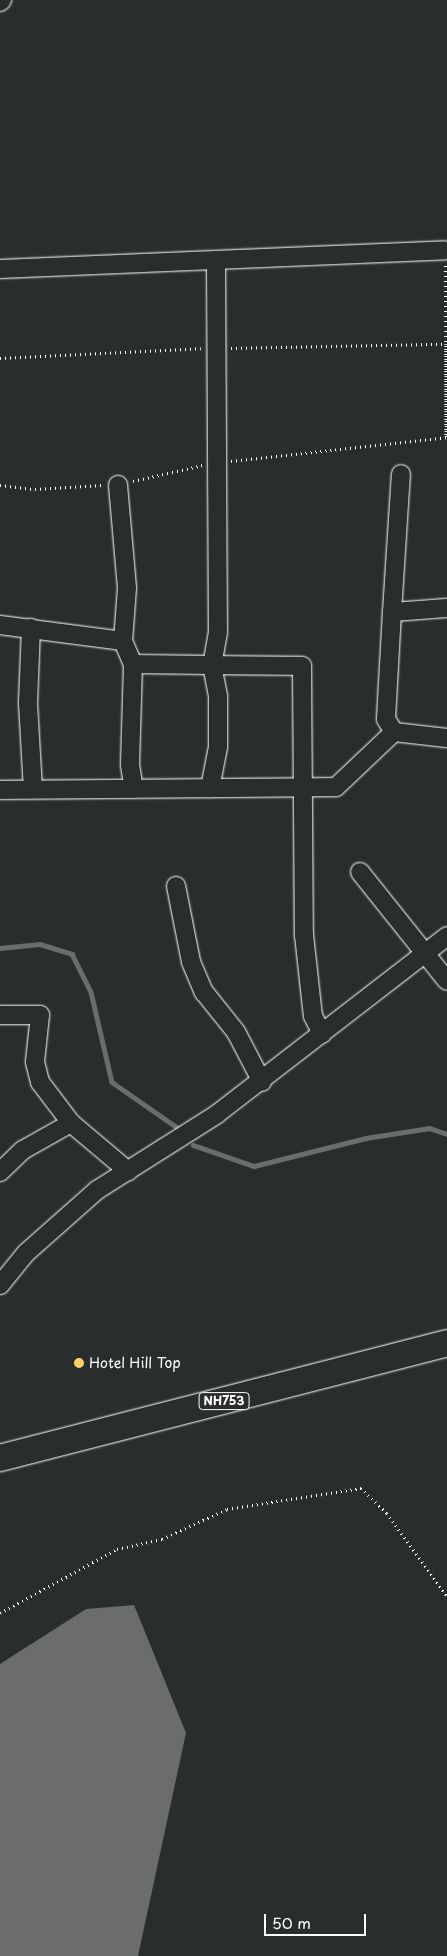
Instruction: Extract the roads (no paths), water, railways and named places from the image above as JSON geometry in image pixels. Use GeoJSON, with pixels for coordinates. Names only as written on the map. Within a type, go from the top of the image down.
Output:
{"type":"FeatureCollection","features":[{"type":"Feature","properties":{"kind":"highway","name":"NH753"},"geometry":{"type":"LineString","coordinates":[[0,1458],[447,1343]]}},
{"type":"Feature","properties":{"kind":"street"},"geometry":{"type":"LineString","coordinates":[[0,269],[445,250]]}},
{"type":"Feature","properties":{"kind":"street"},"geometry":{"type":"LineString","coordinates":[[210,788],[218,746],[218,697],[212,665],[218,632],[213,348],[216,261]]}},
{"type":"Feature","properties":{"kind":"street"},"geometry":{"type":"LineString","coordinates":[[394,732],[386,719],[401,474]]}},
{"type":"Feature","properties":{"kind":"street"},"geometry":{"type":"LineString","coordinates":[[118,484],[127,588],[123,641],[133,664],[134,789]]}},
{"type":"Feature","properties":{"kind":"street"},"geometry":{"type":"LineString","coordinates":[[392,612],[447,608]]}},
{"type":"Feature","properties":{"kind":"street"},"geometry":{"type":"LineString","coordinates":[[0,625],[123,641]]}},
{"type":"Feature","properties":{"kind":"street"},"geometry":{"type":"LineString","coordinates":[[31,628],[28,703],[33,789]]}},
{"type":"Feature","properties":{"kind":"street"},"geometry":{"type":"LineString","coordinates":[[133,664],[302,666],[301,787],[304,935],[313,1016],[322,1034]]}},
{"type":"Feature","properties":{"kind":"street"},"geometry":{"type":"LineString","coordinates":[[394,732],[447,738]]}},
{"type":"Feature","properties":{"kind":"street"},"geometry":{"type":"LineString","coordinates":[[0,790],[336,787],[389,741],[394,732]]}},
{"type":"Feature","properties":{"kind":"street"},"geometry":{"type":"LineString","coordinates":[[360,872],[447,981]]}},
{"type":"Feature","properties":{"kind":"street"},"geometry":{"type":"LineString","coordinates":[[176,886],[191,962],[204,992],[236,1032],[262,1082]]}},
{"type":"Feature","properties":{"kind":"street"},"geometry":{"type":"LineString","coordinates":[[0,1285],[26,1253],[97,1190],[177,1143],[262,1082],[447,936]]}},
{"type":"Feature","properties":{"kind":"street"},"geometry":{"type":"LineString","coordinates":[[0,1015],[40,1015],[35,1062],[40,1082],[71,1124],[128,1171]]}},
{"type":"Feature","properties":{"kind":"street"},"geometry":{"type":"LineString","coordinates":[[0,1172],[23,1150],[71,1124]]}},
{"type":"Feature","properties":{"kind":"waterway"},"geometry":{"type":"LineString","coordinates":[[0,948],[40,944],[72,954],[91,992],[112,1082],[178,1128]]}},
{"type":"Feature","properties":{"kind":"waterway"},"geometry":{"type":"LineString","coordinates":[[193,1145],[254,1166],[366,1138],[429,1128],[447,1134]]}},
{"type":"Feature","properties":{"kind":"place","name":"Hotel Hill Top"},"geometry":{"type":"Point","coordinates":[79,1363]}}]}
